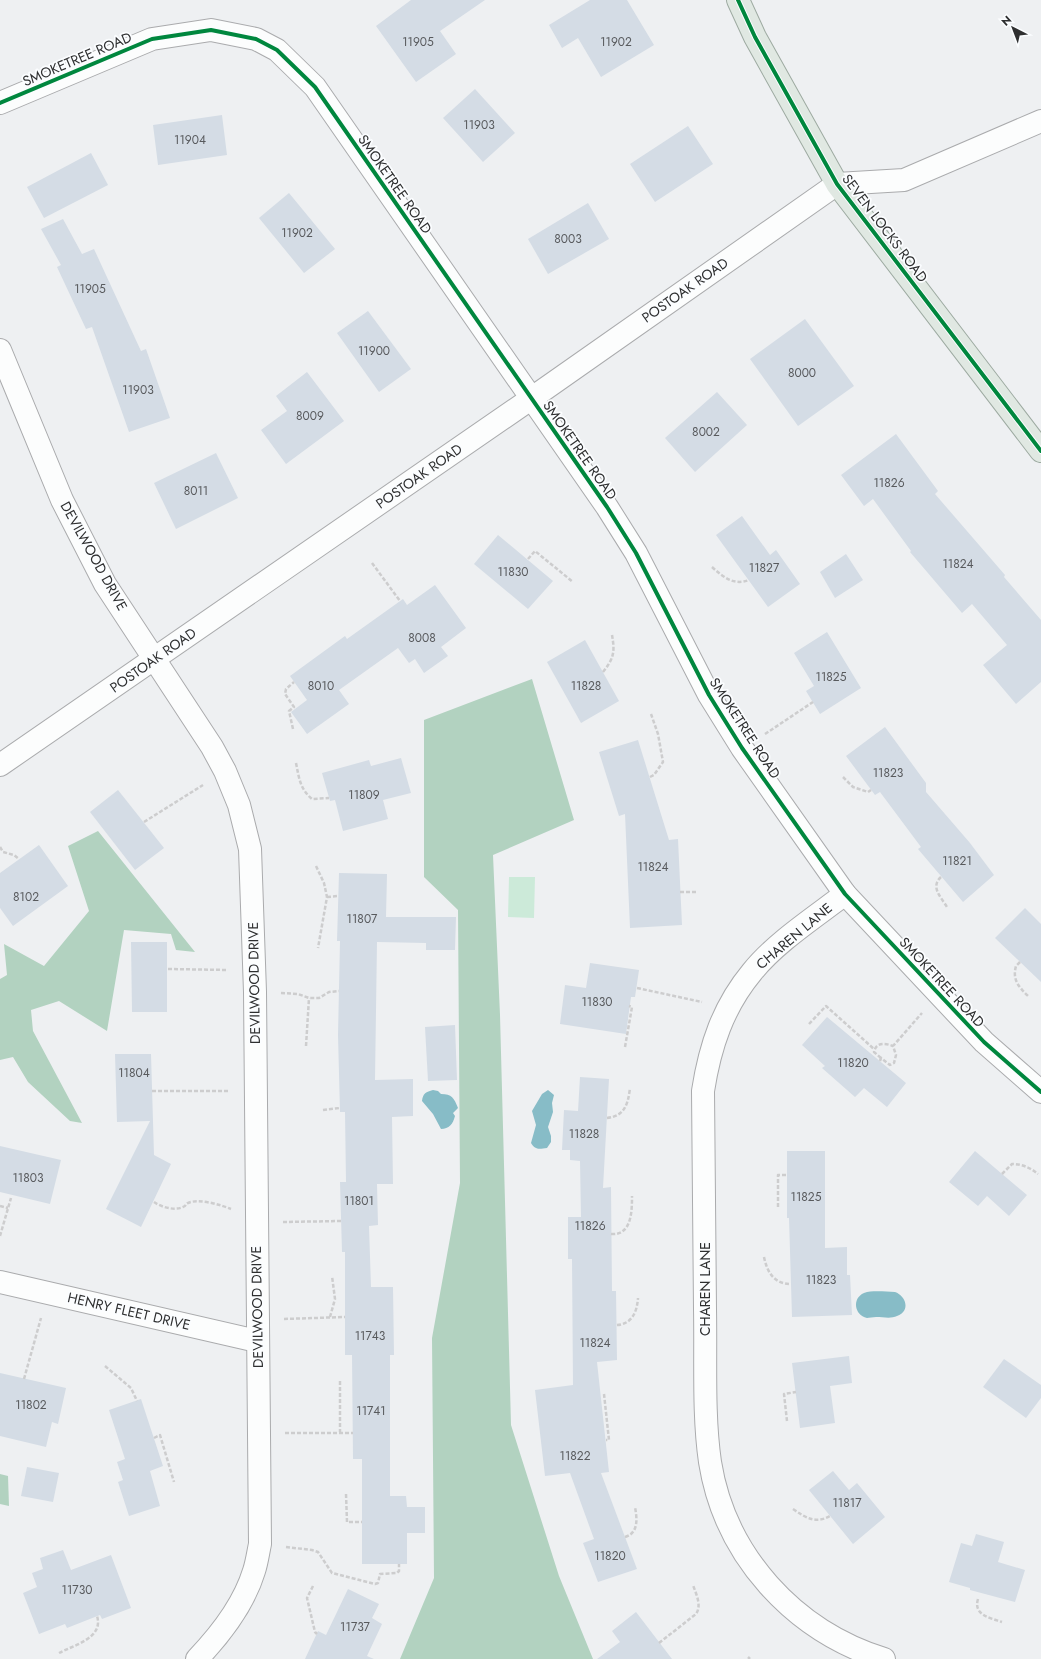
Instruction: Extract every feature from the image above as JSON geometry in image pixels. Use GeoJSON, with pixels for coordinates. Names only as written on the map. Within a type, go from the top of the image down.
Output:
{"type":"FeatureCollection","features":[{"type":"Feature","properties":{"kind":"main road","name":"SEVEN LOCKS ROAD"},"geometry":{"type":"LineString","coordinates":[[738,0],[755,37],[837,184],[1041,451]]}},
{"type":"Feature","properties":{"kind":"street","name":"SMOKETREE ROAD"},"geometry":{"type":"LineString","coordinates":[[0,103],[152,39],[211,30],[256,39],[278,50],[315,87],[607,507],[636,553],[703,684],[742,748],[845,894],[938,995],[984,1042],[1041,1092]]}},
{"type":"Feature","properties":{"kind":"street"},"geometry":{"type":"LineString","coordinates":[[837,184],[904,180],[1041,121]]}},
{"type":"Feature","properties":{"kind":"street","name":"POSTOAK ROAD"},"geometry":{"type":"LineString","coordinates":[[0,764],[532,398],[837,184]]}},
{"type":"Feature","properties":{"kind":"street","name":"DEVILWOOD DRIVE"},"geometry":{"type":"LineString","coordinates":[[0,350],[62,500],[105,584],[212,747],[225,771],[239,805],[250,850],[255,992],[260,1544],[254,1572],[228,1623],[213,1643],[197,1659]]}},
{"type":"Feature","properties":{"kind":"street","name":"CHAREN LANE"},"geometry":{"type":"LineString","coordinates":[[845,894],[776,948],[752,971],[736,993],[727,1011],[716,1035],[708,1063],[703,1091],[706,1394],[708,1448],[725,1517],[744,1553],[772,1590],[807,1621],[837,1638],[884,1659]]}},
{"type":"Feature","properties":{"kind":"street","name":"HENRY FLEET DRIVE"},"geometry":{"type":"LineString","coordinates":[[0,1282],[48,1293],[257,1330]]}},
{"type":"Feature","properties":{"kind":"path"},"geometry":{"type":"LineString","coordinates":[[528,559],[535,550],[573,582]]}},
{"type":"Feature","properties":{"kind":"path"},"geometry":{"type":"LineString","coordinates":[[372,563],[400,601]]}},
{"type":"Feature","properties":{"kind":"path"},"geometry":{"type":"LineString","coordinates":[[712,567],[722,577],[732,582],[741,583],[749,580]]}},
{"type":"Feature","properties":{"kind":"path"},"geometry":{"type":"LineString","coordinates":[[603,672],[610,662],[614,649],[612,635]]}},
{"type":"Feature","properties":{"kind":"path"},"geometry":{"type":"LineString","coordinates":[[293,729],[290,711],[294,707],[285,694],[286,689],[294,682]]}},
{"type":"Feature","properties":{"kind":"path"},"geometry":{"type":"LineString","coordinates":[[742,748],[813,702]]}},
{"type":"Feature","properties":{"kind":"path"},"geometry":{"type":"LineString","coordinates":[[650,777],[654,775],[663,762],[658,734],[651,714]]}},
{"type":"Feature","properties":{"kind":"path"},"geometry":{"type":"LineString","coordinates":[[296,762],[300,784],[305,793],[312,799],[329,798]]}},
{"type":"Feature","properties":{"kind":"path"},"geometry":{"type":"LineString","coordinates":[[144,822],[225,771]]}},
{"type":"Feature","properties":{"kind":"path"},"geometry":{"type":"LineString","coordinates":[[843,777],[853,787],[868,792],[871,790]]}},
{"type":"Feature","properties":{"kind":"path"},"geometry":{"type":"LineString","coordinates":[[0,848],[3,852],[14,855],[20,859]]}},
{"type":"Feature","properties":{"kind":"path"},"geometry":{"type":"LineString","coordinates":[[0,856],[3,852]]}},
{"type":"Feature","properties":{"kind":"path"},"geometry":{"type":"LineString","coordinates":[[316,866],[324,883],[327,897],[318,948]]}},
{"type":"Feature","properties":{"kind":"path"},"geometry":{"type":"LineString","coordinates":[[941,877],[937,881],[936,887],[939,895],[947,907]]}},
{"type":"Feature","properties":{"kind":"path"},"geometry":{"type":"LineString","coordinates":[[680,892],[697,892]]}},
{"type":"Feature","properties":{"kind":"path"},"geometry":{"type":"LineString","coordinates":[[327,897],[338,896]]}},
{"type":"Feature","properties":{"kind":"path"},"geometry":{"type":"LineString","coordinates":[[1020,962],[1016,966],[1015,979],[1018,986],[1028,996]]}},
{"type":"Feature","properties":{"kind":"path"},"geometry":{"type":"LineString","coordinates":[[168,969],[254,970]]}},
{"type":"Feature","properties":{"kind":"path"},"geometry":{"type":"LineString","coordinates":[[637,988],[711,1004],[727,1011]]}},
{"type":"Feature","properties":{"kind":"path"},"geometry":{"type":"LineString","coordinates":[[255,992],[298,994],[309,998],[318,998],[329,992],[339,991]]}},
{"type":"Feature","properties":{"kind":"path"},"geometry":{"type":"LineString","coordinates":[[893,1046],[938,995]]}},
{"type":"Feature","properties":{"kind":"path"},"geometry":{"type":"LineString","coordinates":[[306,1046],[309,998]]}},
{"type":"Feature","properties":{"kind":"path"},"geometry":{"type":"LineString","coordinates":[[625,1047],[632,1007],[630,1006]]}},
{"type":"Feature","properties":{"kind":"path"},"geometry":{"type":"LineString","coordinates":[[809,1024],[826,1006],[874,1049],[874,1052],[881,1060],[890,1065],[894,1063],[896,1055],[893,1046]]}},
{"type":"Feature","properties":{"kind":"path"},"geometry":{"type":"LineString","coordinates":[[874,1049],[879,1044],[885,1043],[893,1046]]}},
{"type":"Feature","properties":{"kind":"path"},"geometry":{"type":"LineString","coordinates":[[607,1118],[615,1117],[622,1112],[628,1100],[630,1088]]}},
{"type":"Feature","properties":{"kind":"path"},"geometry":{"type":"LineString","coordinates":[[152,1091],[255,1090]]}},
{"type":"Feature","properties":{"kind":"path"},"geometry":{"type":"LineString","coordinates":[[323,1110],[340,1108]]}},
{"type":"Feature","properties":{"kind":"path"},"geometry":{"type":"LineString","coordinates":[[1002,1174],[1012,1164],[1017,1164],[1032,1169],[1038,1174]]}},
{"type":"Feature","properties":{"kind":"path"},"geometry":{"type":"LineString","coordinates":[[778,1207],[778,1175],[787,1175]]}},
{"type":"Feature","properties":{"kind":"path"},"geometry":{"type":"LineString","coordinates":[[612,1234],[620,1232],[626,1228],[632,1215],[632,1196]]}},
{"type":"Feature","properties":{"kind":"path"},"geometry":{"type":"LineString","coordinates":[[0,1236],[10,1198]]}},
{"type":"Feature","properties":{"kind":"path"},"geometry":{"type":"LineString","coordinates":[[154,1202],[162,1207],[174,1208],[183,1207],[188,1203],[200,1202],[222,1205],[256,1219],[341,1221]]}},
{"type":"Feature","properties":{"kind":"path"},"geometry":{"type":"LineString","coordinates":[[0,1206],[8,1208]]}},
{"type":"Feature","properties":{"kind":"path"},"geometry":{"type":"LineString","coordinates":[[764,1257],[766,1268],[772,1277],[781,1283],[791,1284]]}},
{"type":"Feature","properties":{"kind":"path"},"geometry":{"type":"LineString","coordinates":[[330,1317],[335,1299],[332,1276]]}},
{"type":"Feature","properties":{"kind":"path"},"geometry":{"type":"LineString","coordinates":[[24,1379],[48,1293]]}},
{"type":"Feature","properties":{"kind":"path"},"geometry":{"type":"LineString","coordinates":[[617,1325],[624,1325],[633,1317],[637,1309],[638,1298]]}},
{"type":"Feature","properties":{"kind":"path"},"geometry":{"type":"LineString","coordinates":[[257,1330],[330,1317],[345,1317]]}},
{"type":"Feature","properties":{"kind":"path"},"geometry":{"type":"LineString","coordinates":[[106,1366],[131,1388],[136,1400]]}},
{"type":"Feature","properties":{"kind":"path"},"geometry":{"type":"LineString","coordinates":[[340,1381],[340,1432]]}},
{"type":"Feature","properties":{"kind":"path"},"geometry":{"type":"LineString","coordinates":[[787,1421],[784,1394],[796,1392]]}},
{"type":"Feature","properties":{"kind":"path"},"geometry":{"type":"LineString","coordinates":[[604,1394],[609,1440],[606,1440]]}},
{"type":"Feature","properties":{"kind":"path"},"geometry":{"type":"LineString","coordinates":[[259,1433],[353,1433]]}},
{"type":"Feature","properties":{"kind":"path"},"geometry":{"type":"LineString","coordinates":[[154,1438],[160,1435],[174,1482]]}},
{"type":"Feature","properties":{"kind":"path"},"geometry":{"type":"LineString","coordinates":[[346,1494],[347,1522],[362,1522]]}},
{"type":"Feature","properties":{"kind":"path"},"geometry":{"type":"LineString","coordinates":[[626,1537],[630,1536],[635,1531],[637,1521],[635,1507]]}},
{"type":"Feature","properties":{"kind":"path"},"geometry":{"type":"LineString","coordinates":[[793,1509],[805,1518],[824,1520],[830,1516]]}},
{"type":"Feature","properties":{"kind":"path"},"geometry":{"type":"LineString","coordinates":[[260,1544],[318,1552],[332,1574],[375,1584],[378,1583],[380,1574],[397,1573],[399,1571],[399,1564]]}},
{"type":"Feature","properties":{"kind":"path"},"geometry":{"type":"LineString","coordinates":[[659,1643],[696,1614],[699,1609],[698,1598],[693,1585]]}},
{"type":"Feature","properties":{"kind":"path"},"geometry":{"type":"LineString","coordinates":[[313,1586],[307,1598],[315,1632],[317,1634]]}},
{"type":"Feature","properties":{"kind":"path"},"geometry":{"type":"LineString","coordinates":[[978,1599],[977,1608],[983,1616],[1002,1622]]}},
{"type":"Feature","properties":{"kind":"path"},"geometry":{"type":"LineString","coordinates":[[59,1653],[92,1636],[98,1630],[99,1624],[97,1616]]}},
{"type":"Feature","properties":{"kind":"green space"},"geometry":{"type":"Polygon","coordinates":[[[532,679],[574,820],[493,855],[500,1015],[511,1425],[559,1576],[593,1659],[400,1659],[434,1578],[432,1338],[460,1183],[458,910],[424,877],[424,720],[532,679]]]}},
{"type":"Feature","properties":{"kind":"green space"},"geometry":{"type":"Polygon","coordinates":[[[98,831],[195,952],[176,950],[171,934],[124,930],[107,1031],[59,1001],[31,1010],[33,1031],[82,1123],[70,1121],[28,1082],[13,1057],[0,1060],[0,979],[7,975],[4,944],[44,966],[89,911],[68,846],[98,831]]]}},
{"type":"Feature","properties":{"kind":"green space"},"geometry":{"type":"Polygon","coordinates":[[[509,877],[535,877],[534,918],[508,917],[509,877]]]}},
{"type":"Feature","properties":{"kind":"green space"},"geometry":{"type":"Polygon","coordinates":[[[0,1474],[8,1476],[9,1506],[0,1504],[0,1474]]]}},
{"type":"Feature","properties":{"kind":"water"},"geometry":{"type":"Polygon","coordinates":[[[433,1090],[450,1096],[454,1099],[458,1108],[453,1113],[455,1116],[452,1124],[446,1128],[441,1129],[433,1114],[422,1101],[425,1093],[433,1090]]]}},
{"type":"Feature","properties":{"kind":"water"},"geometry":{"type":"Polygon","coordinates":[[[548,1090],[554,1095],[552,1103],[553,1112],[548,1127],[551,1142],[547,1148],[542,1149],[534,1147],[531,1143],[536,1125],[532,1111],[542,1094],[548,1090]]]}},
{"type":"Feature","properties":{"kind":"water"},"geometry":{"type":"Polygon","coordinates":[[[875,1291],[895,1292],[904,1300],[905,1307],[901,1314],[890,1318],[867,1318],[859,1314],[856,1302],[860,1295],[875,1291]]]}},
{"type":"Feature","properties":{"kind":"building"},"geometry":{"type":"Polygon","coordinates":[[[411,0],[485,0],[440,31],[456,54],[416,82],[376,26],[411,0]]]}},
{"type":"Feature","properties":{"kind":"building"},"geometry":{"type":"Polygon","coordinates":[[[590,0],[627,0],[654,45],[601,77],[578,38],[562,48],[549,25],[590,0]]]}},
{"type":"Feature","properties":{"kind":"building"},"geometry":{"type":"Polygon","coordinates":[[[475,89],[515,133],[483,162],[443,118],[475,89]]]}},
{"type":"Feature","properties":{"kind":"building"},"geometry":{"type":"Polygon","coordinates":[[[222,115],[227,155],[158,165],[153,125],[222,115]]]}},
{"type":"Feature","properties":{"kind":"building"},"geometry":{"type":"Polygon","coordinates":[[[688,126],[713,164],[655,202],[630,164],[688,126]]]}},
{"type":"Feature","properties":{"kind":"building"},"geometry":{"type":"Polygon","coordinates":[[[91,153],[108,185],[44,218],[27,187],[91,153]]]}},
{"type":"Feature","properties":{"kind":"building"},"geometry":{"type":"Polygon","coordinates":[[[289,193],[335,249],[304,273],[259,218],[289,193]]]}},
{"type":"Feature","properties":{"kind":"building"},"geometry":{"type":"Polygon","coordinates":[[[588,203],[609,239],[548,274],[528,239],[588,203]]]}},
{"type":"Feature","properties":{"kind":"building"},"geometry":{"type":"Polygon","coordinates":[[[63,219],[82,254],[94,249],[141,351],[146,349],[170,418],[129,432],[92,327],[86,329],[57,267],[61,265],[41,229],[63,219]]]}},
{"type":"Feature","properties":{"kind":"building"},"geometry":{"type":"Polygon","coordinates":[[[368,311],[411,369],[379,392],[337,333],[368,311]]]}},
{"type":"Feature","properties":{"kind":"building"},"geometry":{"type":"Polygon","coordinates":[[[805,319],[854,386],[798,426],[750,359],[805,319]]]}},
{"type":"Feature","properties":{"kind":"building"},"geometry":{"type":"Polygon","coordinates":[[[307,372],[344,421],[286,464],[261,430],[287,411],[276,396],[307,372]]]}},
{"type":"Feature","properties":{"kind":"building"},"geometry":{"type":"Polygon","coordinates":[[[717,392],[747,425],[695,472],[665,438],[717,392]]]}},
{"type":"Feature","properties":{"kind":"building"},"geometry":{"type":"Polygon","coordinates":[[[896,434],[938,491],[935,494],[1005,575],[1004,577],[1041,620],[1041,682],[1016,704],[983,665],[1007,645],[972,604],[962,613],[910,552],[911,551],[873,499],[864,506],[841,475],[896,434]]]}},
{"type":"Feature","properties":{"kind":"building"},"geometry":{"type":"Polygon","coordinates":[[[216,453],[238,498],[176,529],[154,483],[216,453]]]}},
{"type":"Feature","properties":{"kind":"building"},"geometry":{"type":"Polygon","coordinates":[[[742,516],[770,555],[776,550],[800,584],[768,607],[716,535],[742,516]]]}},
{"type":"Feature","properties":{"kind":"building"},"geometry":{"type":"Polygon","coordinates":[[[498,535],[553,581],[528,609],[474,564],[498,535]]]}},
{"type":"Feature","properties":{"kind":"building"},"geometry":{"type":"Polygon","coordinates":[[[846,554],[863,580],[835,598],[820,572],[846,554]]]}},
{"type":"Feature","properties":{"kind":"building"},"geometry":{"type":"Polygon","coordinates":[[[435,585],[466,628],[441,647],[448,656],[424,673],[415,659],[409,663],[398,648],[339,690],[349,704],[307,734],[291,712],[307,700],[290,676],[345,636],[347,639],[403,599],[407,605],[435,585]]]}},
{"type":"Feature","properties":{"kind":"building"},"geometry":{"type":"Polygon","coordinates":[[[827,632],[861,688],[820,714],[806,691],[814,686],[794,653],[827,632]]]}},
{"type":"Feature","properties":{"kind":"building"},"geometry":{"type":"Polygon","coordinates":[[[585,640],[619,701],[581,723],[547,662],[585,640]]]}},
{"type":"Feature","properties":{"kind":"building"},"geometry":{"type":"Polygon","coordinates":[[[885,727],[926,783],[926,792],[970,843],[994,875],[963,902],[918,849],[921,847],[880,792],[875,795],[846,756],[885,727]]]}},
{"type":"Feature","properties":{"kind":"building"},"geometry":{"type":"Polygon","coordinates":[[[638,740],[669,840],[678,839],[682,925],[630,928],[625,814],[619,816],[599,752],[638,740]]]}},
{"type":"Feature","properties":{"kind":"building"},"geometry":{"type":"Polygon","coordinates":[[[401,758],[411,793],[383,800],[388,819],[343,831],[335,800],[330,801],[322,773],[369,760],[371,766],[401,758]]]}},
{"type":"Feature","properties":{"kind":"building"},"geometry":{"type":"Polygon","coordinates":[[[118,790],[164,848],[135,870],[90,812],[118,790]]]}},
{"type":"Feature","properties":{"kind":"building"},"geometry":{"type":"Polygon","coordinates":[[[39,845],[68,886],[13,926],[0,908],[0,873],[39,845]]]}},
{"type":"Feature","properties":{"kind":"building"},"geometry":{"type":"Polygon","coordinates":[[[339,873],[387,874],[386,917],[456,917],[455,950],[426,950],[426,943],[377,942],[375,1080],[413,1079],[413,1116],[392,1117],[393,1184],[377,1184],[378,1225],[369,1226],[371,1287],[393,1287],[394,1355],[390,1355],[390,1496],[406,1496],[407,1507],[425,1507],[425,1533],[407,1533],[407,1564],[362,1564],[362,1459],[353,1459],[352,1355],[345,1355],[345,1252],[342,1252],[340,1182],[346,1182],[345,1112],[340,1112],[338,1035],[340,941],[337,941],[339,873]]]}},
{"type":"Feature","properties":{"kind":"building"},"geometry":{"type":"Polygon","coordinates":[[[1025,908],[1041,924],[1041,982],[995,938],[1025,908]]]}},
{"type":"Feature","properties":{"kind":"building"},"geometry":{"type":"Polygon","coordinates":[[[131,942],[167,942],[167,1012],[132,1012],[131,942]]]}},
{"type":"Feature","properties":{"kind":"building"},"geometry":{"type":"Polygon","coordinates":[[[590,963],[639,970],[635,997],[631,997],[626,1034],[560,1024],[565,985],[586,988],[590,963]]]}},
{"type":"Feature","properties":{"kind":"building"},"geometry":{"type":"Polygon","coordinates":[[[827,1017],[906,1083],[887,1107],[864,1088],[855,1097],[822,1068],[825,1066],[802,1045],[827,1017]]]}},
{"type":"Feature","properties":{"kind":"building"},"geometry":{"type":"Polygon","coordinates":[[[455,1025],[457,1080],[428,1081],[425,1027],[455,1025]]]}},
{"type":"Feature","properties":{"kind":"building"},"geometry":{"type":"Polygon","coordinates":[[[115,1054],[151,1054],[154,1155],[171,1164],[141,1227],[106,1209],[150,1121],[117,1122],[115,1054]]]}},
{"type":"Feature","properties":{"kind":"building"},"geometry":{"type":"Polygon","coordinates":[[[580,1077],[609,1079],[603,1188],[611,1187],[612,1291],[616,1291],[617,1360],[597,1362],[609,1472],[601,1473],[637,1569],[598,1582],[583,1543],[594,1539],[570,1473],[545,1476],[535,1390],[573,1385],[572,1259],[568,1259],[568,1217],[581,1217],[580,1161],[570,1160],[570,1150],[562,1150],[564,1110],[578,1111],[580,1077]]]}},
{"type":"Feature","properties":{"kind":"building"},"geometry":{"type":"Polygon","coordinates":[[[0,1146],[61,1160],[50,1204],[0,1192],[0,1146]]]}},
{"type":"Feature","properties":{"kind":"building"},"geometry":{"type":"Polygon","coordinates":[[[787,1151],[825,1151],[825,1248],[847,1247],[847,1275],[850,1275],[852,1315],[792,1317],[789,1218],[787,1218],[787,1151]]]}},
{"type":"Feature","properties":{"kind":"building"},"geometry":{"type":"Polygon","coordinates":[[[975,1151],[1027,1195],[1009,1216],[987,1196],[978,1206],[949,1182],[975,1151]]]}},
{"type":"Feature","properties":{"kind":"building"},"geometry":{"type":"Polygon","coordinates":[[[849,1356],[852,1383],[830,1386],[835,1423],[800,1428],[792,1363],[849,1356]]]}},
{"type":"Feature","properties":{"kind":"building"},"geometry":{"type":"Polygon","coordinates":[[[1004,1359],[1041,1385],[1041,1398],[1026,1418],[983,1387],[1004,1359]]]}},
{"type":"Feature","properties":{"kind":"building"},"geometry":{"type":"Polygon","coordinates":[[[0,1373],[66,1388],[58,1424],[52,1422],[46,1447],[0,1436],[0,1373]]]}},
{"type":"Feature","properties":{"kind":"building"},"geometry":{"type":"Polygon","coordinates":[[[141,1399],[163,1466],[150,1471],[160,1506],[129,1516],[118,1482],[123,1480],[117,1462],[125,1459],[109,1410],[141,1399]]]}},
{"type":"Feature","properties":{"kind":"building"},"geometry":{"type":"Polygon","coordinates":[[[27,1467],[59,1473],[53,1502],[21,1496],[27,1467]]]}},
{"type":"Feature","properties":{"kind":"building"},"geometry":{"type":"Polygon","coordinates":[[[833,1471],[849,1490],[857,1483],[885,1517],[853,1544],[809,1490],[833,1471]]]}},
{"type":"Feature","properties":{"kind":"building"},"geometry":{"type":"Polygon","coordinates":[[[976,1534],[1004,1542],[998,1562],[1025,1570],[1015,1602],[970,1590],[970,1588],[949,1582],[961,1543],[972,1546],[976,1534]]]}},
{"type":"Feature","properties":{"kind":"building"},"geometry":{"type":"Polygon","coordinates":[[[63,1550],[71,1570],[111,1555],[131,1608],[102,1619],[100,1615],[67,1628],[65,1624],[39,1634],[23,1593],[37,1587],[32,1573],[43,1569],[40,1558],[63,1550]]]}},
{"type":"Feature","properties":{"kind":"building"},"geometry":{"type":"Polygon","coordinates":[[[348,1589],[379,1604],[372,1618],[382,1624],[367,1656],[374,1659],[305,1659],[318,1631],[326,1635],[348,1589]]]}},
{"type":"Feature","properties":{"kind":"building"},"geometry":{"type":"Polygon","coordinates":[[[636,1612],[672,1659],[597,1659],[620,1642],[612,1631],[636,1612]]]}},
{"type":"Feature","properties":{"kind":"cycle path"},"geometry":{"type":"LineString","coordinates":[[738,0],[755,37],[837,184],[1041,451]]}},
{"type":"Feature","properties":{"kind":"cycle path"},"geometry":{"type":"LineString","coordinates":[[0,103],[152,39],[211,30],[256,39],[277,50],[315,87],[607,507],[636,553],[709,695],[742,748],[845,894],[984,1042],[1041,1092]]}}]}
